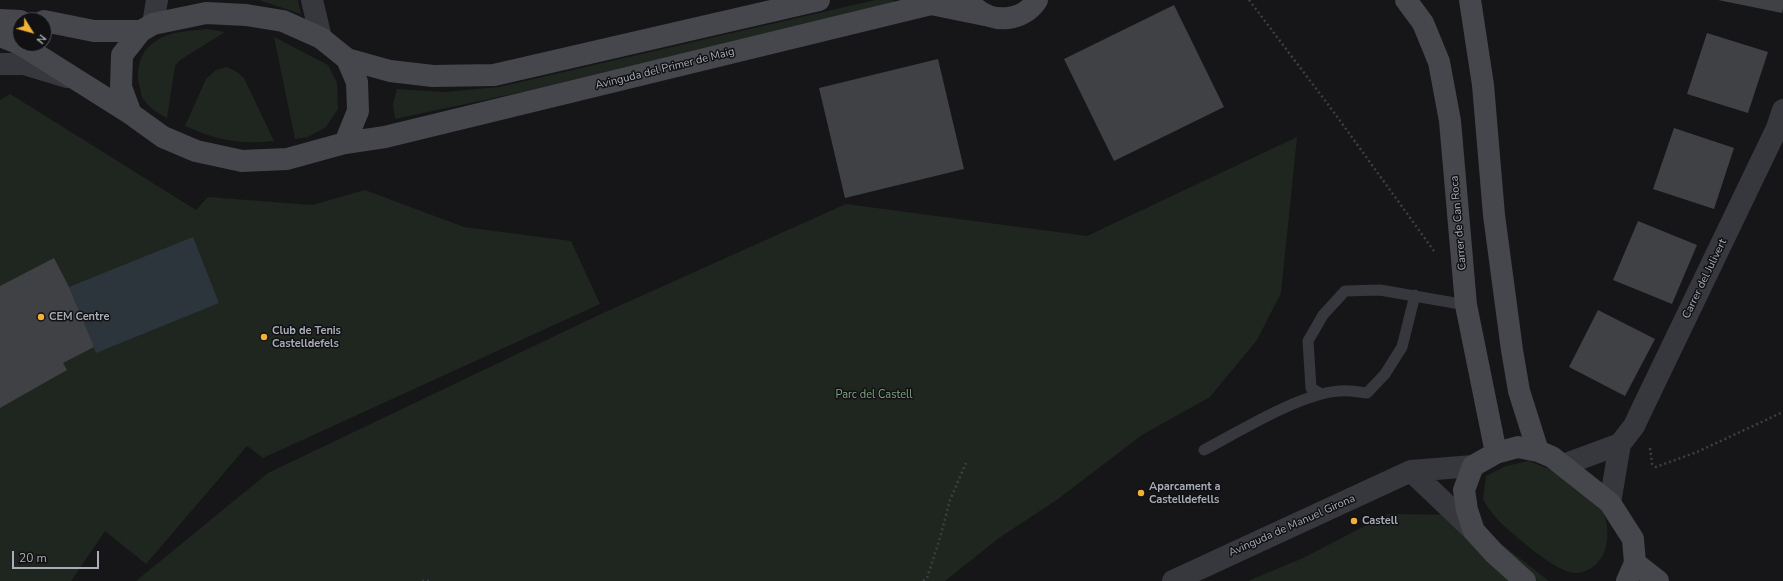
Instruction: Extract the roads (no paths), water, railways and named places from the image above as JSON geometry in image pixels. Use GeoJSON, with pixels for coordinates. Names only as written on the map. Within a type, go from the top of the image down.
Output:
{"type":"FeatureCollection","features":[{"type":"Feature","properties":{"kind":"street"},"geometry":{"type":"LineString","coordinates":[[132,114],[121,87],[122,55],[147,27],[157,0]]}},
{"type":"Feature","properties":{"kind":"street"},"geometry":{"type":"LineString","coordinates":[[312,0],[321,38]]}},
{"type":"Feature","properties":{"kind":"street"},"geometry":{"type":"LineString","coordinates":[[52,23],[94,31],[147,27],[206,13],[246,15],[283,21],[321,38],[347,59],[390,71],[433,76],[494,76],[819,0]]}},
{"type":"Feature","properties":{"kind":"street"},"geometry":{"type":"LineString","coordinates":[[968,0],[977,10],[985,15]]}},
{"type":"Feature","properties":{"kind":"street","name":"Avinguda del Primer de Maig"},"geometry":{"type":"LineString","coordinates":[[132,114],[163,137],[196,151],[242,160],[287,159],[345,143],[385,137],[931,4],[998,18],[1019,16],[1030,8],[1037,0]]}},
{"type":"Feature","properties":{"kind":"street","name":"Carrer de Can Roca"},"geometry":{"type":"LineString","coordinates":[[1406,0],[1423,23],[1439,62],[1450,121],[1466,305],[1496,453]]}},
{"type":"Feature","properties":{"kind":"street"},"geometry":{"type":"LineString","coordinates":[[1470,0],[1483,85],[1494,215],[1512,350],[1519,391],[1538,451]]}},
{"type":"Feature","properties":{"kind":"street"},"geometry":{"type":"LineString","coordinates":[[0,20],[12,21]]}},
{"type":"Feature","properties":{"kind":"street"},"geometry":{"type":"LineString","coordinates":[[0,36],[12,41]]}},
{"type":"Feature","properties":{"kind":"street"},"geometry":{"type":"LineString","coordinates":[[33,52],[132,114]]}},
{"type":"Feature","properties":{"kind":"street"},"geometry":{"type":"LineString","coordinates":[[345,143],[358,111],[357,82],[347,59]]}},
{"type":"Feature","properties":{"kind":"street"},"geometry":{"type":"LineString","coordinates":[[0,64],[24,64],[78,81]]}},
{"type":"Feature","properties":{"kind":"street","name":"Carrer del Julivert"},"geometry":{"type":"LineString","coordinates":[[1610,502],[1620,444],[1634,426],[1777,128],[1783,110]]}},
{"type":"Feature","properties":{"kind":"street"},"geometry":{"type":"LineString","coordinates":[[1563,465],[1620,444]]}},
{"type":"Feature","properties":{"kind":"street"},"geometry":{"type":"LineString","coordinates":[[1474,531],[1467,510],[1464,490],[1473,466],[1496,453],[1518,448],[1538,451],[1552,457],[1610,502],[1633,539],[1631,572],[1658,581]]}},
{"type":"Feature","properties":{"kind":"street","name":"Avinguda de Manuel Girona"},"geometry":{"type":"LineString","coordinates":[[1173,581],[1411,471],[1473,466]]}},
{"type":"Feature","properties":{"kind":"street"},"geometry":{"type":"LineString","coordinates":[[1411,471],[1474,531],[1494,553],[1525,581]]}},
{"type":"Feature","properties":{"kind":"lane"},"geometry":{"type":"LineString","coordinates":[[1321,394],[1311,388],[1308,341],[1323,314],[1345,291],[1380,290],[1466,305]]}},
{"type":"Feature","properties":{"kind":"lane"},"geometry":{"type":"LineString","coordinates":[[1204,450],[1278,411],[1321,394],[1340,391],[1367,393],[1384,374],[1402,347],[1415,295]]}},
{"type":"Feature","properties":{"kind":"place","name":"CEM Centre"},"geometry":{"type":"Point","coordinates":[41,317]}},
{"type":"Feature","properties":{"kind":"place","name":"Club de Tenis Castelldefels"},"geometry":{"type":"Point","coordinates":[264,337]}},
{"type":"Feature","properties":{"kind":"place","name":"Aparcament a Castelldefells"},"geometry":{"type":"Point","coordinates":[1141,493]}},
{"type":"Feature","properties":{"kind":"place","name":"Castell"},"geometry":{"type":"Point","coordinates":[1354,521]}},
{"type":"Feature","properties":{"kind":"park label","name":"Parc del Castell"},"geometry":{"type":"Point","coordinates":[874,395]}}]}
